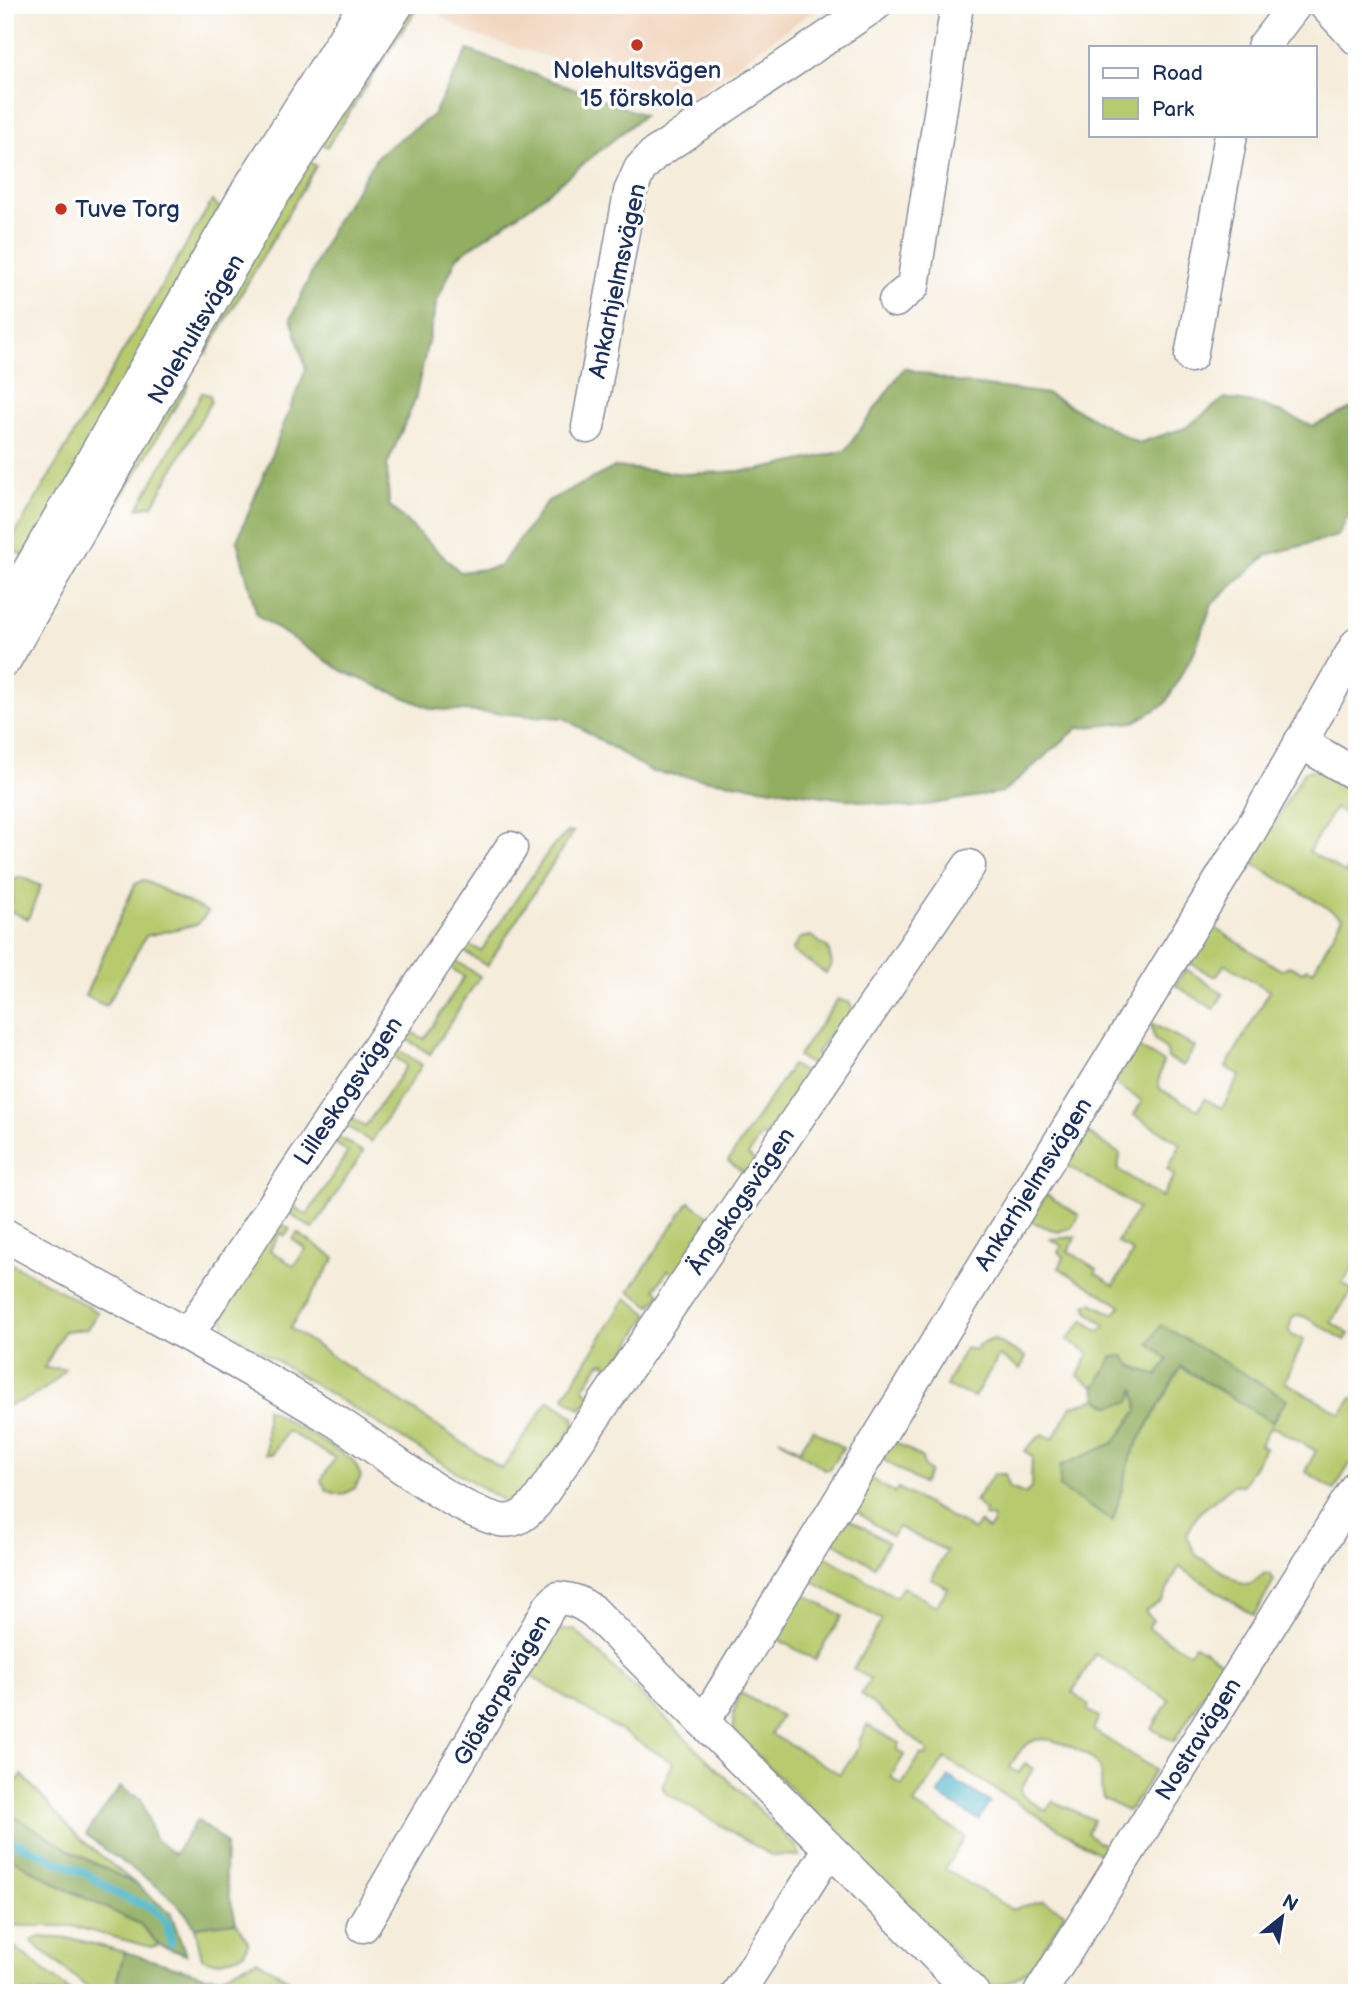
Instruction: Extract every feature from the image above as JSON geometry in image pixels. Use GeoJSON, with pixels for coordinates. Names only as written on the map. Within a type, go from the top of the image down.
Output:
{"type":"FeatureCollection","features":[{"type":"Feature","properties":{"kind":"street","name":"Nolehultsvägen"},"geometry":{"type":"LineString","coordinates":[[5,612],[249,188],[365,5]]}},
{"type":"Feature","properties":{"kind":"street","name":"Nolehultsvägen"},"geometry":{"type":"LineString","coordinates":[[7,655],[269,201],[397,5]]}},
{"type":"Feature","properties":{"kind":"street","name":"Ankarhjelmsvägen"},"geometry":{"type":"LineString","coordinates":[[588,427],[630,192],[640,169],[653,155],[874,5]]}},
{"type":"Feature","properties":{"kind":"street"},"geometry":{"type":"LineString","coordinates":[[895,301],[913,286],[957,5]]}},
{"type":"Feature","properties":{"kind":"street"},"geometry":{"type":"LineString","coordinates":[[1264,46],[1295,5]]}},
{"type":"Feature","properties":{"kind":"street"},"geometry":{"type":"LineString","coordinates":[[1325,5],[1357,39]]}},
{"type":"Feature","properties":{"kind":"street"},"geometry":{"type":"LineString","coordinates":[[1191,356],[1231,136]]}},
{"type":"Feature","properties":{"kind":"street","name":"Ankarhjelmsvägen"},"geometry":{"type":"LineString","coordinates":[[702,1720],[715,1704],[1214,890],[1357,644]]}},
{"type":"Feature","properties":{"kind":"street"},"geometry":{"type":"LineString","coordinates":[[1300,742],[1357,775]]}},
{"type":"Feature","properties":{"kind":"street","name":"Lilleskogsvägen"},"geometry":{"type":"LineString","coordinates":[[188,1334],[511,848]]}},
{"type":"Feature","properties":{"kind":"street","name":"Ängskogsvägen"},"geometry":{"type":"LineString","coordinates":[[188,1334],[337,1422],[454,1500],[503,1521],[524,1517],[969,866]]}},
{"type":"Feature","properties":{"kind":"street"},"geometry":{"type":"LineString","coordinates":[[5,1235],[153,1318],[188,1334]]}},
{"type":"Feature","properties":{"kind":"street","name":"Nostravägen"},"geometry":{"type":"LineString","coordinates":[[1040,1993],[1357,1486]]}},
{"type":"Feature","properties":{"kind":"street","name":"Glöstorpsvägen"},"geometry":{"type":"LineString","coordinates":[[363,1926],[550,1606],[558,1598],[578,1600],[594,1612],[973,1993]]}},
{"type":"Feature","properties":{"kind":"street"},"geometry":{"type":"LineString","coordinates":[[738,1993],[829,1850]]}},
{"type":"Feature","properties":{"kind":"shaded area","name":"Nolehultsvägen 15 förskola"},"geometry":{"type":"Polygon","coordinates":[[[444,5],[821,5],[678,107],[548,57],[470,34],[439,15],[444,5]]]}},
{"type":"Feature","properties":{"kind":"green space"},"geometry":{"type":"Polygon","coordinates":[[[409,5],[419,5],[327,147],[317,141],[409,5]]]}},
{"type":"Feature","properties":{"kind":"green space"},"geometry":{"type":"Polygon","coordinates":[[[468,50],[644,115],[532,205],[457,257],[437,301],[415,400],[387,465],[389,505],[460,572],[499,567],[548,501],[615,467],[687,474],[758,470],[845,451],[904,368],[956,382],[1048,394],[1138,443],[1185,428],[1225,398],[1263,405],[1313,426],[1357,405],[1357,506],[1352,509],[1338,536],[1267,555],[1212,604],[1195,650],[1165,704],[1134,722],[1078,728],[1003,792],[909,808],[652,772],[564,718],[432,709],[342,671],[257,615],[237,541],[306,369],[291,318],[333,226],[379,154],[433,115],[468,50]]]}},
{"type":"Feature","properties":{"kind":"green space"},"geometry":{"type":"Polygon","coordinates":[[[305,159],[316,166],[207,352],[207,331],[305,159]]]}},
{"type":"Feature","properties":{"kind":"green space"},"geometry":{"type":"Polygon","coordinates":[[[212,201],[220,208],[28,558],[11,549],[15,534],[212,201]]]}},
{"type":"Feature","properties":{"kind":"green space"},"geometry":{"type":"Polygon","coordinates":[[[182,381],[189,384],[113,512],[104,507],[182,381]]]}},
{"type":"Feature","properties":{"kind":"green space"},"geometry":{"type":"Polygon","coordinates":[[[202,393],[210,395],[211,401],[153,505],[138,508],[202,393]]]}},
{"type":"Feature","properties":{"kind":"green space"},"geometry":{"type":"Polygon","coordinates":[[[1315,769],[1357,793],[1355,820],[1335,808],[1309,851],[1345,873],[1352,864],[1357,867],[1357,1262],[1342,1284],[1353,1290],[1331,1322],[1349,1334],[1345,1340],[1305,1317],[1298,1315],[1292,1318],[1289,1331],[1293,1336],[1304,1339],[1285,1382],[1341,1414],[1352,1398],[1357,1401],[1357,1452],[1334,1490],[1305,1471],[1316,1451],[1271,1426],[1260,1445],[1265,1448],[1243,1485],[1233,1485],[1199,1513],[1186,1535],[1196,1555],[1244,1585],[1251,1584],[1265,1573],[1271,1575],[1274,1581],[1254,1615],[1179,1567],[1162,1600],[1145,1611],[1153,1620],[1148,1628],[1189,1653],[1195,1645],[1223,1662],[1174,1742],[1152,1729],[1169,1700],[1095,1654],[1072,1693],[1089,1705],[1087,1710],[1099,1717],[1093,1730],[1155,1770],[1131,1809],[1126,1811],[1103,1798],[1098,1766],[1083,1752],[1043,1739],[1028,1743],[1016,1757],[1010,1768],[1019,1773],[1025,1763],[1033,1769],[1021,1788],[1022,1795],[1046,1811],[1053,1801],[1094,1820],[1087,1833],[1105,1846],[1101,1855],[945,1758],[914,1804],[965,1836],[945,1869],[1011,1909],[1044,1901],[1065,1913],[1027,1970],[1004,1983],[990,1985],[982,1981],[734,1732],[733,1717],[739,1692],[781,1716],[771,1734],[840,1774],[861,1744],[859,1741],[867,1725],[899,1743],[897,1750],[904,1755],[891,1777],[902,1785],[921,1754],[926,1756],[928,1751],[861,1694],[870,1679],[853,1669],[882,1620],[808,1579],[823,1555],[896,1597],[903,1587],[936,1606],[948,1588],[931,1579],[947,1551],[898,1527],[892,1536],[851,1508],[868,1477],[894,1493],[898,1488],[974,1530],[979,1522],[988,1529],[993,1525],[993,1518],[984,1516],[985,1511],[975,1501],[994,1474],[1005,1474],[1008,1487],[1025,1494],[1031,1488],[1032,1456],[1024,1451],[1042,1434],[1053,1439],[1071,1406],[1097,1399],[1110,1406],[1135,1387],[1138,1410],[1114,1443],[1060,1466],[1112,1521],[1131,1455],[1181,1367],[1272,1422],[1287,1399],[1168,1360],[1157,1376],[1113,1357],[1095,1387],[1078,1376],[1089,1353],[1067,1340],[1084,1320],[1100,1332],[1105,1326],[1088,1312],[1086,1304],[1092,1303],[1113,1314],[1121,1306],[1059,1268],[1064,1257],[1058,1252],[1062,1246],[1051,1239],[1076,1237],[1068,1251],[1097,1269],[1095,1273],[1114,1285],[1133,1252],[1117,1242],[1138,1208],[1063,1163],[1083,1130],[1120,1154],[1118,1170],[1162,1197],[1175,1175],[1167,1169],[1181,1144],[1134,1115],[1142,1101],[1114,1083],[1136,1046],[1163,1062],[1158,1083],[1160,1089],[1198,1110],[1205,1099],[1222,1108],[1240,1076],[1226,1067],[1270,991],[1225,964],[1217,976],[1213,976],[1190,963],[1212,926],[1281,970],[1289,966],[1303,972],[1307,968],[1313,971],[1343,917],[1250,862],[1304,772],[1315,769]]]}},
{"type":"Feature","properties":{"kind":"green space"},"geometry":{"type":"Polygon","coordinates":[[[568,832],[573,832],[487,966],[454,945],[458,938],[481,951],[551,848],[568,832]]]}},
{"type":"Feature","properties":{"kind":"green space"},"geometry":{"type":"Polygon","coordinates":[[[21,877],[41,886],[28,919],[7,910],[12,903],[13,880],[21,877]]]}},
{"type":"Feature","properties":{"kind":"green space"},"geometry":{"type":"Polygon","coordinates":[[[143,880],[208,912],[198,924],[146,936],[106,1006],[85,996],[135,884],[143,880]]]}},
{"type":"Feature","properties":{"kind":"green space"},"geometry":{"type":"Polygon","coordinates":[[[811,936],[828,948],[832,964],[826,973],[792,951],[800,938],[811,936]]]}},
{"type":"Feature","properties":{"kind":"green space"},"geometry":{"type":"Polygon","coordinates":[[[447,955],[480,976],[430,1054],[397,1033],[401,1026],[424,1039],[464,977],[443,962],[447,955]]]}},
{"type":"Feature","properties":{"kind":"green space"},"geometry":{"type":"Polygon","coordinates":[[[1186,969],[1223,994],[1214,1009],[1175,985],[1186,969]]]}},
{"type":"Feature","properties":{"kind":"green space"},"geometry":{"type":"Polygon","coordinates":[[[838,999],[850,1003],[854,1012],[839,1036],[831,1032],[816,1054],[824,1059],[817,1069],[798,1056],[838,999]]]}},
{"type":"Feature","properties":{"kind":"green space"},"geometry":{"type":"Polygon","coordinates":[[[1151,1023],[1195,1047],[1183,1066],[1168,1058],[1167,1051],[1154,1039],[1151,1023]]]}},
{"type":"Feature","properties":{"kind":"green space"},"geometry":{"type":"Polygon","coordinates":[[[389,1043],[422,1065],[371,1142],[338,1121],[343,1113],[365,1127],[407,1065],[386,1051],[389,1043]]]}},
{"type":"Feature","properties":{"kind":"green space"},"geometry":{"type":"Polygon","coordinates":[[[792,1065],[812,1077],[769,1140],[761,1135],[748,1155],[755,1161],[745,1174],[728,1161],[792,1065]]]}},
{"type":"Feature","properties":{"kind":"green space"},"geometry":{"type":"Polygon","coordinates":[[[331,1132],[363,1152],[313,1229],[281,1208],[285,1201],[307,1215],[348,1152],[327,1138],[331,1132]]]}},
{"type":"Feature","properties":{"kind":"green space"},"geometry":{"type":"Polygon","coordinates":[[[1046,1194],[1079,1215],[1071,1228],[1058,1232],[1030,1221],[1046,1194]]]}},
{"type":"Feature","properties":{"kind":"green space"},"geometry":{"type":"Polygon","coordinates":[[[689,1202],[715,1220],[677,1275],[668,1270],[655,1289],[661,1295],[651,1306],[629,1291],[689,1202]]]}},
{"type":"Feature","properties":{"kind":"green space"},"geometry":{"type":"Polygon","coordinates":[[[276,1220],[290,1229],[285,1236],[280,1233],[270,1250],[294,1266],[306,1249],[293,1240],[297,1233],[335,1258],[290,1328],[502,1469],[549,1400],[574,1417],[575,1424],[536,1484],[516,1500],[505,1502],[225,1329],[219,1300],[276,1220]]]}},
{"type":"Feature","properties":{"kind":"green space"},"geometry":{"type":"Polygon","coordinates":[[[5,1260],[98,1312],[87,1329],[64,1331],[44,1368],[65,1369],[60,1376],[39,1393],[5,1406],[5,1260]]]}},
{"type":"Feature","properties":{"kind":"green space"},"geometry":{"type":"Polygon","coordinates":[[[626,1298],[649,1314],[611,1374],[605,1362],[600,1363],[583,1389],[594,1397],[581,1409],[566,1399],[565,1395],[626,1298]]]}},
{"type":"Feature","properties":{"kind":"green space"},"geometry":{"type":"Polygon","coordinates":[[[1161,1325],[1287,1399],[1272,1422],[1181,1367],[1131,1455],[1113,1521],[1060,1488],[1060,1466],[1114,1443],[1138,1410],[1135,1388],[1130,1402],[1110,1406],[1097,1399],[1095,1387],[1113,1357],[1124,1356],[1132,1366],[1157,1376],[1168,1360],[1149,1343],[1161,1325]]]}},
{"type":"Feature","properties":{"kind":"green space"},"geometry":{"type":"Polygon","coordinates":[[[993,1339],[1026,1357],[1020,1369],[999,1356],[974,1397],[946,1386],[965,1348],[976,1350],[978,1345],[993,1339]]]}},
{"type":"Feature","properties":{"kind":"green space"},"geometry":{"type":"Polygon","coordinates":[[[266,1408],[353,1460],[361,1476],[355,1488],[342,1495],[327,1491],[321,1480],[335,1458],[287,1431],[273,1454],[266,1454],[266,1408]]]}},
{"type":"Feature","properties":{"kind":"green space"},"geometry":{"type":"Polygon","coordinates":[[[813,1429],[843,1448],[829,1469],[826,1470],[779,1439],[800,1450],[813,1429]]]}},
{"type":"Feature","properties":{"kind":"green space"},"geometry":{"type":"Polygon","coordinates":[[[892,1440],[922,1458],[924,1467],[930,1472],[923,1484],[882,1459],[892,1440]]]}},
{"type":"Feature","properties":{"kind":"green space"},"geometry":{"type":"Polygon","coordinates":[[[846,1517],[888,1542],[874,1566],[832,1541],[846,1517]]]}},
{"type":"Feature","properties":{"kind":"green space"},"geometry":{"type":"Polygon","coordinates":[[[801,1592],[842,1616],[815,1660],[776,1638],[801,1592]]]}},
{"type":"Feature","properties":{"kind":"green space"},"geometry":{"type":"Polygon","coordinates":[[[574,1629],[798,1848],[800,1856],[771,1855],[666,1793],[662,1786],[673,1763],[523,1671],[548,1631],[574,1629]]]}},
{"type":"Feature","properties":{"kind":"green space"},"geometry":{"type":"Polygon","coordinates":[[[22,1775],[77,1836],[137,1885],[71,1851],[7,1812],[5,1794],[22,1775]]]}},
{"type":"Feature","properties":{"kind":"green space"},"geometry":{"type":"Polygon","coordinates":[[[120,1787],[141,1799],[155,1839],[174,1854],[197,1820],[226,1843],[225,1876],[236,1922],[195,1927],[173,1900],[159,1888],[86,1834],[120,1787]]]}},
{"type":"Feature","properties":{"kind":"green space"},"geometry":{"type":"Polygon","coordinates":[[[5,1806],[7,1812],[71,1851],[137,1885],[171,1914],[186,1955],[159,1945],[140,1924],[62,1887],[5,1854],[5,1806]]]}},
{"type":"Feature","properties":{"kind":"green space"},"geometry":{"type":"Polygon","coordinates":[[[5,1854],[62,1887],[140,1924],[159,1945],[151,1947],[72,1926],[19,1926],[5,1922],[5,1854]]]}},
{"type":"Feature","properties":{"kind":"green space"},"geometry":{"type":"Polygon","coordinates":[[[236,1922],[249,1942],[244,1953],[218,1961],[202,1958],[195,1927],[236,1922]]]}},
{"type":"Feature","properties":{"kind":"green space"},"geometry":{"type":"Polygon","coordinates":[[[37,1937],[74,1939],[125,1952],[117,1979],[122,1993],[94,1993],[31,1941],[37,1937]]]}},
{"type":"Feature","properties":{"kind":"green space"},"geometry":{"type":"Polygon","coordinates":[[[5,1939],[72,1993],[5,1993],[5,1939]]]}},
{"type":"Feature","properties":{"kind":"green space"},"geometry":{"type":"Polygon","coordinates":[[[125,1952],[205,1976],[206,1993],[122,1993],[117,1979],[125,1952]]]}},
{"type":"Feature","properties":{"kind":"green space"},"geometry":{"type":"Polygon","coordinates":[[[257,1960],[301,1988],[298,1993],[206,1993],[204,1990],[205,1976],[221,1976],[257,1960]]]}},
{"type":"Feature","properties":{"kind":"water"},"geometry":{"type":"Polygon","coordinates":[[[949,1777],[990,1802],[978,1820],[938,1795],[949,1777]]]}},
{"type":"Feature","properties":{"kind":"waterway"},"geometry":{"type":"LineString","coordinates":[[5,1838],[87,1874],[119,1895],[153,1908],[167,1923],[171,1943]]}},
{"type":"Feature","properties":{"kind":"waterway"},"geometry":{"type":"LineString","coordinates":[[183,1990],[186,1993]]}},
{"type":"Feature","properties":{"kind":"place","name":"Nolehultsvägen 15 förskola"},"geometry":{"type":"Point","coordinates":[637,45]}},
{"type":"Feature","properties":{"kind":"place","name":"Tuve Torg"},"geometry":{"type":"Point","coordinates":[61,209]}}]}
